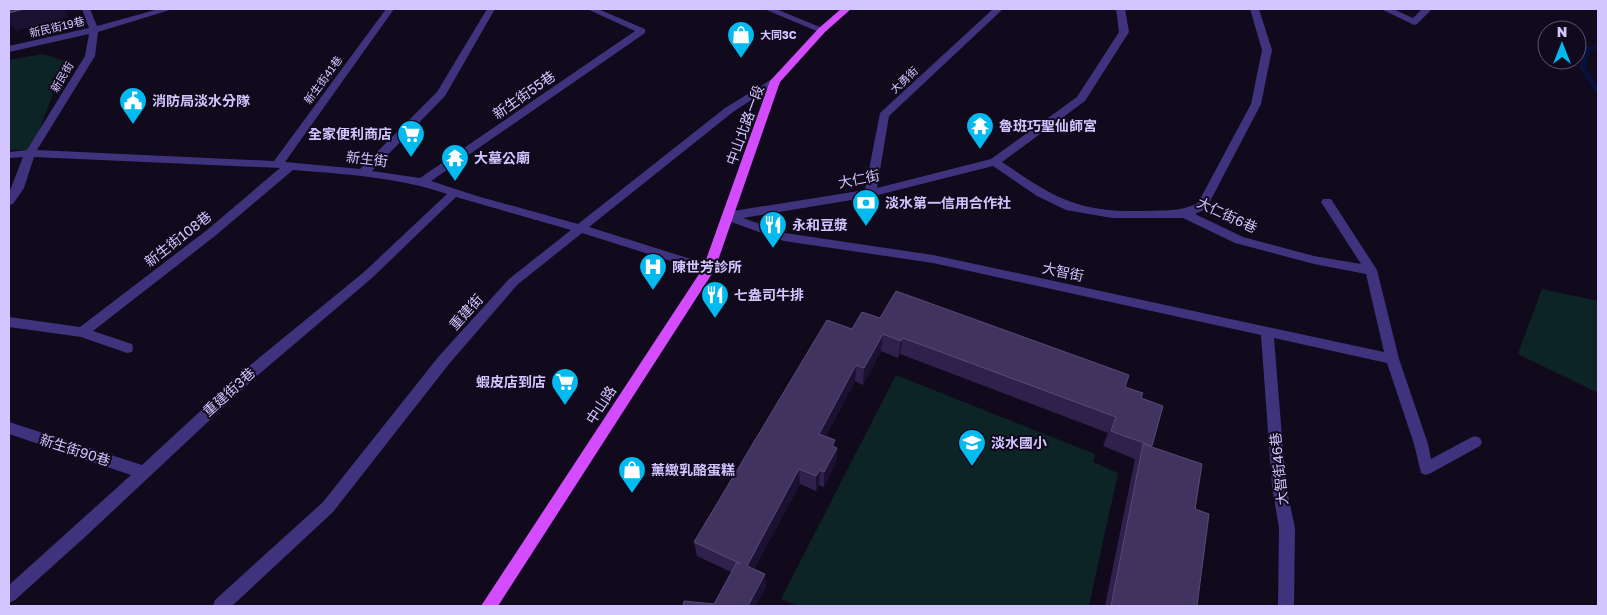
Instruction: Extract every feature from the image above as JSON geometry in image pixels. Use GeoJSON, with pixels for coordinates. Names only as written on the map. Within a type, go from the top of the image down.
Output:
{"type":"FeatureCollection","features":[{"type":"Feature","properties":{"kind":"main road","name":"中山北路一段"},"geometry":{"type":"LineString","coordinates":[[727,216],[775,81],[822,30],[846,9]]}},
{"type":"Feature","properties":{"kind":"main road","name":"中山路"},"geometry":{"type":"LineString","coordinates":[[489,606],[709,269],[727,216]]}},
{"type":"Feature","properties":{"kind":"street","name":"新民街"},"geometry":{"type":"LineString","coordinates":[[30,153],[90,56],[94,30],[86,9]]}},
{"type":"Feature","properties":{"kind":"street","name":"新民街19巷"},"geometry":{"type":"LineString","coordinates":[[9,50],[94,30],[168,9]]}},
{"type":"Feature","properties":{"kind":"street","name":"新生街41巷"},"geometry":{"type":"LineString","coordinates":[[277,165],[390,9]]}},
{"type":"Feature","properties":{"kind":"street"},"geometry":{"type":"LineString","coordinates":[[364,173],[441,94],[491,9]]}},
{"type":"Feature","properties":{"kind":"street","name":"新生街55巷"},"geometry":{"type":"LineString","coordinates":[[422,182],[642,31],[591,9]]}},
{"type":"Feature","properties":{"kind":"street"},"geometry":{"type":"LineString","coordinates":[[769,9],[822,30]]}},
{"type":"Feature","properties":{"kind":"street","name":"大勇街"},"geometry":{"type":"LineString","coordinates":[[870,193],[884,115],[998,9]]}},
{"type":"Feature","properties":{"kind":"street","name":"大仁街"},"geometry":{"type":"LineString","coordinates":[[727,216],[870,193],[995,162],[1081,99],[1124,32],[1121,9]]}},
{"type":"Feature","properties":{"kind":"street","name":"大仁街6巷"},"geometry":{"type":"LineString","coordinates":[[1184,214],[1202,206],[1256,104],[1267,50],[1255,9]]}},
{"type":"Feature","properties":{"kind":"street"},"geometry":{"type":"LineString","coordinates":[[1386,9],[1414,22],[1427,9]]}},
{"type":"Feature","properties":{"kind":"street","name":"重建街"},"geometry":{"type":"LineString","coordinates":[[221,606],[328,507],[444,360],[513,282],[584,228],[729,110],[775,81]]}},
{"type":"Feature","properties":{"kind":"street","name":"新生街"},"geometry":{"type":"LineString","coordinates":[[9,155],[30,153],[277,165],[364,173],[422,182],[452,194],[584,228],[709,269]]}},
{"type":"Feature","properties":{"kind":"street"},"geometry":{"type":"LineString","coordinates":[[9,201],[18,188],[30,153]]}},
{"type":"Feature","properties":{"kind":"street"},"geometry":{"type":"LineString","coordinates":[[995,162],[1038,192],[1070,207],[1106,212],[1184,214]]}},
{"type":"Feature","properties":{"kind":"street","name":"新生街108巷"},"geometry":{"type":"LineString","coordinates":[[82,332],[211,233],[290,166]]}},
{"type":"Feature","properties":{"kind":"street","name":"重建街3巷"},"geometry":{"type":"LineString","coordinates":[[9,595],[80,532],[252,370],[368,275],[452,194]]}},
{"type":"Feature","properties":{"kind":"street"},"geometry":{"type":"LineString","coordinates":[[1327,202],[1371,270],[1392,359],[1421,444],[1426,469],[1475,442]]}},
{"type":"Feature","properties":{"kind":"street","name":"大仁街6巷"},"geometry":{"type":"LineString","coordinates":[[1184,214],[1239,240],[1314,260],[1371,270]]}},
{"type":"Feature","properties":{"kind":"street","name":"大智街"},"geometry":{"type":"LineString","coordinates":[[727,216],[784,237],[933,259],[1392,359]]}},
{"type":"Feature","properties":{"kind":"street"},"geometry":{"type":"LineString","coordinates":[[9,322],[82,332],[127,348]]}},
{"type":"Feature","properties":{"kind":"street","name":"大智街46巷"},"geometry":{"type":"LineString","coordinates":[[1267,332],[1279,486],[1287,528],[1286,606]]}},
{"type":"Feature","properties":{"kind":"street","name":"新生街90巷"},"geometry":{"type":"LineString","coordinates":[[9,428],[142,472]]}},
{"type":"Feature","properties":{"kind":"green space"},"geometry":{"type":"Polygon","coordinates":[[[43,54],[65,61],[32,150],[9,150],[9,60],[43,54]]]}},
{"type":"Feature","properties":{"kind":"green space"},"geometry":{"type":"Polygon","coordinates":[[[1542,289],[1598,301],[1598,393],[1518,354],[1542,289]]]}},
{"type":"Feature","properties":{"kind":"green space"},"geometry":{"type":"Polygon","coordinates":[[[896,375],[1095,454],[1093,462],[1118,473],[1089,606],[798,606],[781,599],[896,375]]]}},
{"type":"Feature","properties":{"kind":"building"},"geometry":{"type":"Polygon","coordinates":[[[9,9],[24,9],[9,13],[9,9]]]}},
{"type":"Feature","properties":{"kind":"building"},"geometry":{"type":"Polygon","coordinates":[[[896,291],[1129,375],[1125,387],[1143,393],[1141,398],[1163,406],[1152,446],[1111,431],[1116,417],[903,338],[901,341],[883,334],[864,368],[856,365],[819,434],[835,440],[832,446],[837,448],[824,472],[820,470],[816,476],[799,469],[747,566],[765,574],[748,606],[683,606],[684,601],[714,604],[737,562],[694,542],[827,320],[852,329],[862,312],[880,318],[896,291]]]}},
{"type":"Feature","properties":{"kind":"building"},"geometry":{"type":"Polygon","coordinates":[[[1143,444],[1202,464],[1195,509],[1209,514],[1197,606],[1111,606],[1143,444]]]}},
{"type":"Feature","properties":{"kind":"waterway"},"geometry":{"type":"LineString","coordinates":[[1598,47],[1588,48],[1582,67],[1598,91]]}},
{"type":"Feature","properties":{"kind":"place","name":"大同3C"},"geometry":{"type":"Point","coordinates":[741,59]}},
{"type":"Feature","properties":{"kind":"place","name":"消防局淡水分隊"},"geometry":{"type":"Point","coordinates":[133,125]}},
{"type":"Feature","properties":{"kind":"place","name":"魯班巧聖仙師宮"},"geometry":{"type":"Point","coordinates":[980,150]}},
{"type":"Feature","properties":{"kind":"place","name":"全家便利商店"},"geometry":{"type":"Point","coordinates":[411,158]}},
{"type":"Feature","properties":{"kind":"place","name":"大墓公廟"},"geometry":{"type":"Point","coordinates":[455,182]}},
{"type":"Feature","properties":{"kind":"place","name":"淡水第一信用合作社"},"geometry":{"type":"Point","coordinates":[866,227]}},
{"type":"Feature","properties":{"kind":"place","name":"永和豆漿"},"geometry":{"type":"Point","coordinates":[773,249]}},
{"type":"Feature","properties":{"kind":"place","name":"陳世芳診所"},"geometry":{"type":"Point","coordinates":[653,291]}},
{"type":"Feature","properties":{"kind":"place","name":"七盎司牛排"},"geometry":{"type":"Point","coordinates":[715,319]}},
{"type":"Feature","properties":{"kind":"place","name":"蝦皮店到店"},"geometry":{"type":"Point","coordinates":[565,406]}},
{"type":"Feature","properties":{"kind":"place","name":"淡水國小"},"geometry":{"type":"Point","coordinates":[972,467]}},
{"type":"Feature","properties":{"kind":"place","name":"薰緻乳酪蛋糕"},"geometry":{"type":"Point","coordinates":[632,494]}}]}
